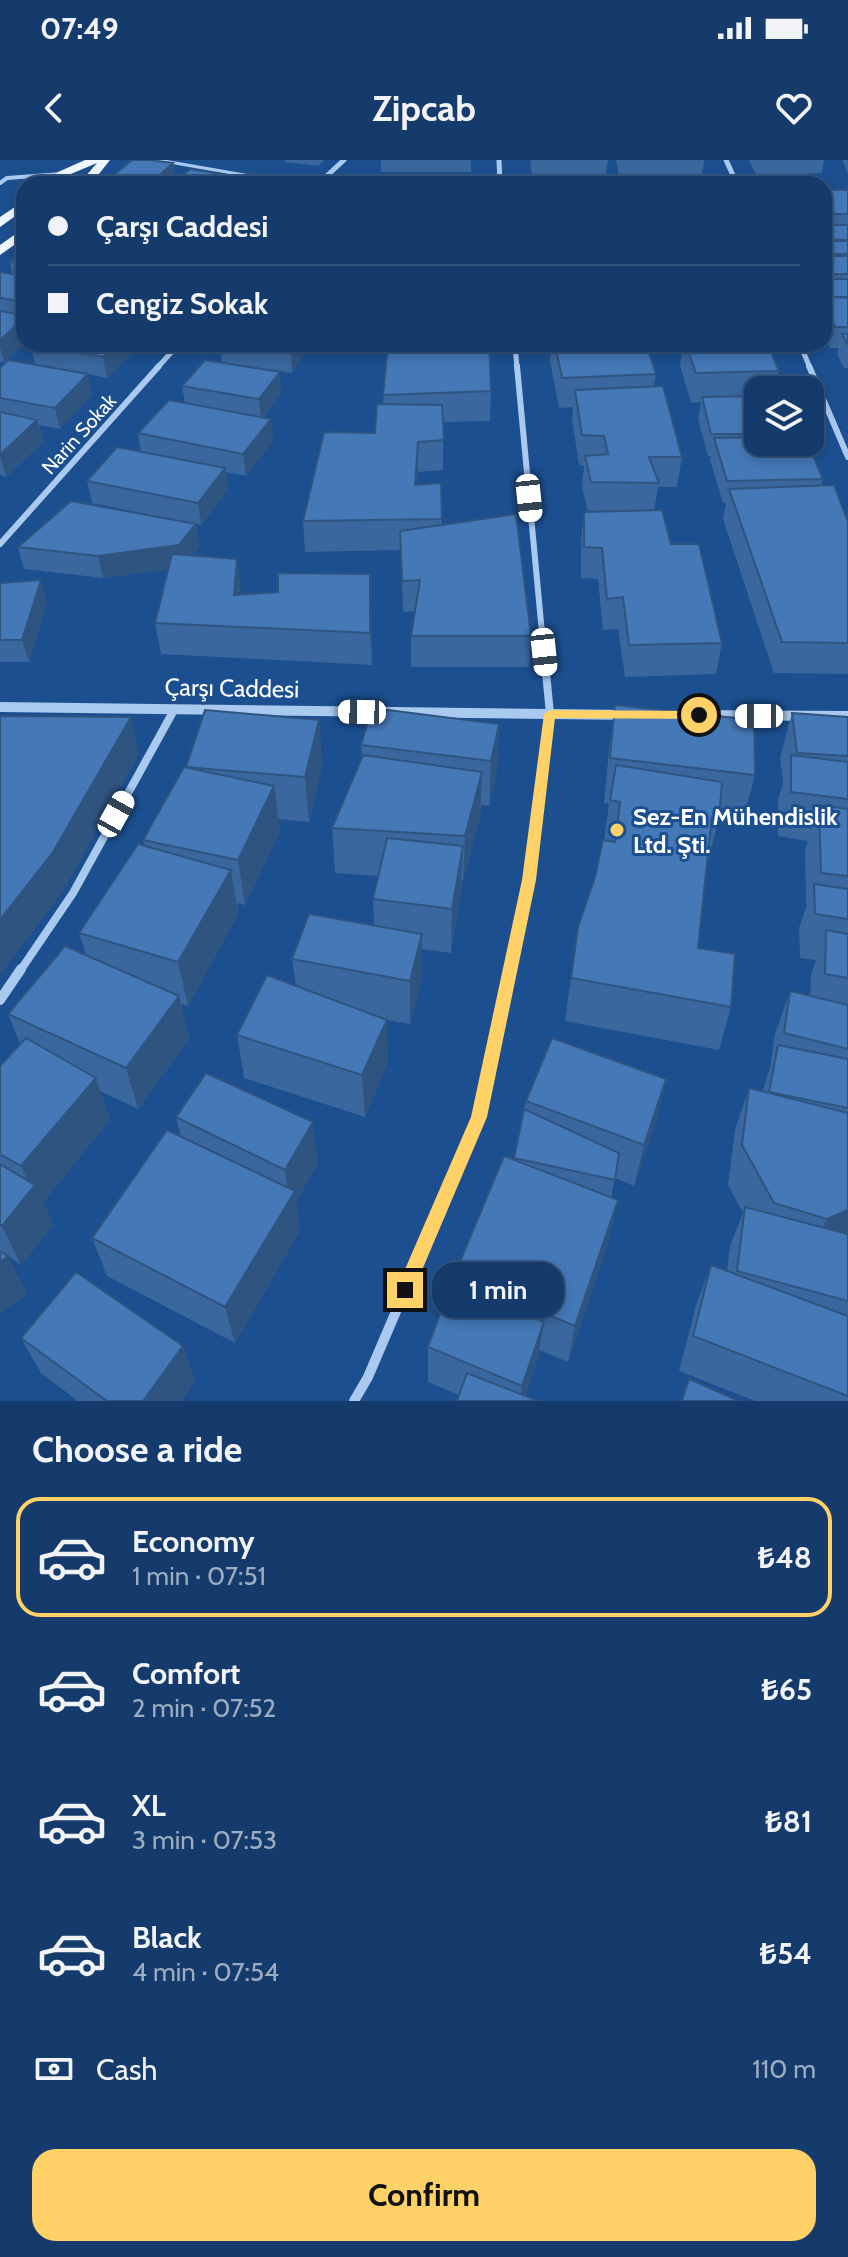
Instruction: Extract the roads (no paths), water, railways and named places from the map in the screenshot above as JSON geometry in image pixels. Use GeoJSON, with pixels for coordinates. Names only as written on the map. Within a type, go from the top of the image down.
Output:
{"type":"FeatureCollection","features":[{"type":"Feature","properties":{"kind":"main road"},"geometry":{"type":"LineString","coordinates":[[60,176],[94,160]]}},
{"type":"Feature","properties":{"kind":"main road"},"geometry":{"type":"LineString","coordinates":[[92,176],[105,160]]}},
{"type":"Feature","properties":{"kind":"main road"},"geometry":{"type":"LineString","coordinates":[[0,223],[16,210]]}},
{"type":"Feature","properties":{"kind":"main road"},"geometry":{"type":"LineString","coordinates":[[0,251],[16,238]]}},
{"type":"Feature","properties":{"kind":"street"},"geometry":{"type":"LineString","coordinates":[[153,160],[252,176]]}},
{"type":"Feature","properties":{"kind":"street"},"geometry":{"type":"LineString","coordinates":[[327,176],[344,160]]}},
{"type":"Feature","properties":{"kind":"street","name":"Narin Sokak"},"geometry":{"type":"LineString","coordinates":[[0,544],[172,352]]}},
{"type":"Feature","properties":{"kind":"street"},"geometry":{"type":"LineString","coordinates":[[354,1401],[368,1377],[479,1117],[529,880],[550,714],[516,352]]}},
{"type":"Feature","properties":{"kind":"street"},"geometry":{"type":"LineString","coordinates":[[803,352],[848,457]]}},
{"type":"Feature","properties":{"kind":"street","name":"Çarşı Caddesi"},"geometry":{"type":"LineString","coordinates":[[0,707],[644,715]]}},
{"type":"Feature","properties":{"kind":"street"},"geometry":{"type":"LineString","coordinates":[[0,1000],[73,893],[174,710]]}},
{"type":"Feature","properties":{"kind":"street"},"geometry":{"type":"LineString","coordinates":[[675,715],[848,716]]}},
{"type":"Feature","properties":{"kind":"lane"},"geometry":{"type":"LineString","coordinates":[[34,176],[62,174]]}},
{"type":"Feature","properties":{"kind":"place","name":"Sez-En Mühendislik Ltd. Şti."},"geometry":{"type":"Point","coordinates":[617,830]}}]}
